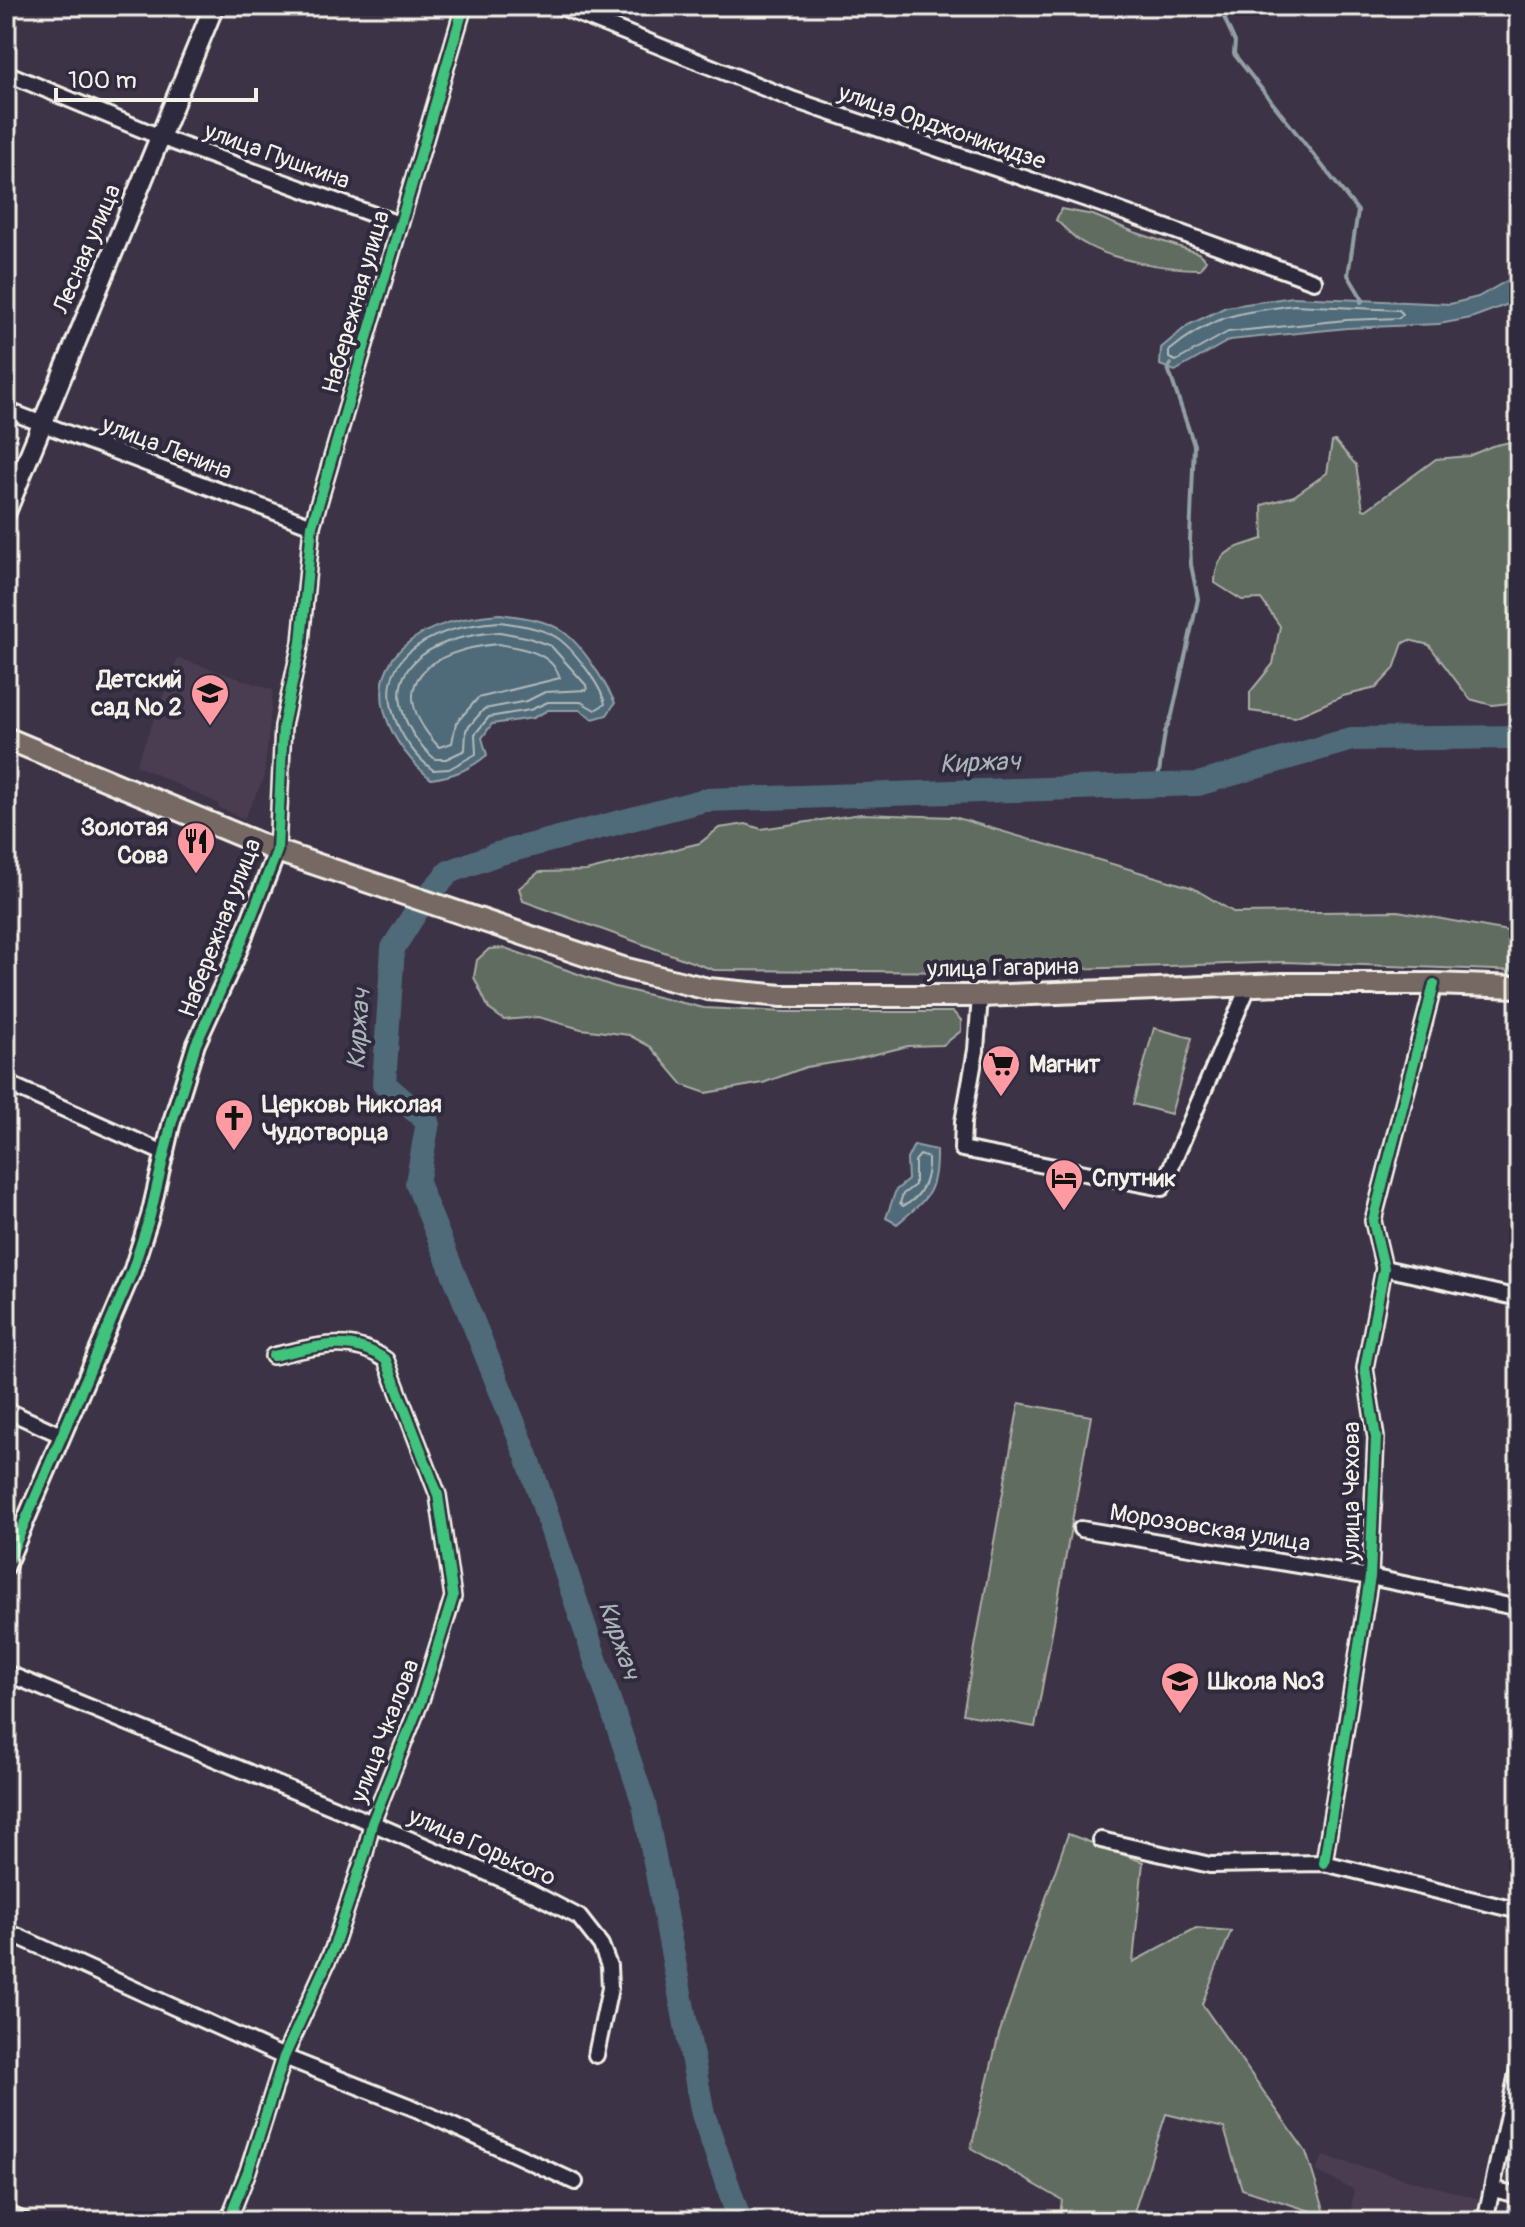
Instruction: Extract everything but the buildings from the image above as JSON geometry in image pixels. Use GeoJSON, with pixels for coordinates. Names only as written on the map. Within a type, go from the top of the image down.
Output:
{"type":"FeatureCollection","features":[{"type":"Feature","properties":{"kind":"main road","name":"Лесная улица"},"geometry":{"type":"LineString","coordinates":[[6,512],[214,6]]}},
{"type":"Feature","properties":{"kind":"main road","name":"улица Гагарина"},"geometry":{"type":"LineString","coordinates":[[6,738],[277,851],[623,968],[708,989],[782,996],[980,996],[1249,985],[1519,987]]}},
{"type":"Feature","properties":{"kind":"street","name":"Набережная улица"},"geometry":{"type":"LineString","coordinates":[[6,1566],[132,1272],[196,1044],[234,961],[277,851],[283,726],[301,642],[312,526],[464,6]]}},
{"type":"Feature","properties":{"kind":"street","name":"улица Орджоникидзе"},"geometry":{"type":"LineString","coordinates":[[559,6],[794,100],[1101,204],[1314,281]]}},
{"type":"Feature","properties":{"kind":"street","name":"улица Пушкина"},"geometry":{"type":"LineString","coordinates":[[6,73],[160,136],[399,224]]}},
{"type":"Feature","properties":{"kind":"street","name":"улица Ленина"},"geometry":{"type":"LineString","coordinates":[[6,410],[312,526]]}},
{"type":"Feature","properties":{"kind":"street","name":"улица Чехова"},"geometry":{"type":"LineString","coordinates":[[1324,1863],[1370,1577],[1376,1438],[1365,1368],[1384,1268],[1373,1221],[1434,984]]}},
{"type":"Feature","properties":{"kind":"street"},"geometry":{"type":"LineString","coordinates":[[980,996],[962,1149],[1162,1188],[1249,985]]}},
{"type":"Feature","properties":{"kind":"street"},"geometry":{"type":"LineString","coordinates":[[6,1083],[166,1154]]}},
{"type":"Feature","properties":{"kind":"street"},"geometry":{"type":"LineString","coordinates":[[1384,1268],[1519,1298]]}},
{"type":"Feature","properties":{"kind":"street","name":"улица Чкалова"},"geometry":{"type":"LineString","coordinates":[[228,2221],[248,2171],[284,2057],[333,1949],[372,1823],[421,1700],[453,1597],[438,1495],[386,1360],[355,1345],[330,1344],[273,1356]]}},
{"type":"Feature","properties":{"kind":"street"},"geometry":{"type":"LineString","coordinates":[[6,1410],[61,1435]]}},
{"type":"Feature","properties":{"kind":"street","name":"Морозовская улица"},"geometry":{"type":"LineString","coordinates":[[1081,1529],[1370,1577],[1519,1608]]}},
{"type":"Feature","properties":{"kind":"street","name":"улица Горького"},"geometry":{"type":"LineString","coordinates":[[6,1673],[372,1823],[529,1891],[579,1917],[601,1945],[609,1966],[610,1988],[596,2055]]}},
{"type":"Feature","properties":{"kind":"street"},"geometry":{"type":"LineString","coordinates":[[1101,1840],[1210,1865],[1324,1863],[1519,1911]]}},
{"type":"Feature","properties":{"kind":"street"},"geometry":{"type":"LineString","coordinates":[[6,1931],[284,2057],[416,2109],[575,2182]]}},
{"type":"Feature","properties":{"kind":"street"},"geometry":{"type":"LineString","coordinates":[[1485,2221],[1519,2064]]}},
{"type":"Feature","properties":{"kind":"street"},"geometry":{"type":"LineString","coordinates":[[1492,2189],[1519,2195]]}},
{"type":"Feature","properties":{"kind":"street"},"geometry":{"type":"LineString","coordinates":[[6,2213],[24,2221]]}},
{"type":"Feature","properties":{"kind":"shaded area","name":"Детский сад № 2"},"geometry":{"type":"Polygon","coordinates":[[[178,658],[273,690],[264,778],[244,819],[136,765],[178,658]]]}},
{"type":"Feature","properties":{"kind":"shaded area"},"geometry":{"type":"Polygon","coordinates":[[[1323,2156],[1480,2199],[1476,2221],[1349,2221],[1354,2190],[1316,2171],[1323,2156]]]}},
{"type":"Feature","properties":{"kind":"green space"},"geometry":{"type":"Polygon","coordinates":[[[1061,209],[1093,215],[1198,253],[1206,260],[1200,269],[1187,269],[1157,266],[1111,255],[1081,242],[1070,233],[1056,220],[1061,209]]]}},
{"type":"Feature","properties":{"kind":"green space"},"geometry":{"type":"Polygon","coordinates":[[[1519,440],[1519,702],[1492,705],[1470,699],[1429,645],[1409,640],[1403,643],[1394,669],[1376,688],[1343,696],[1295,717],[1250,711],[1250,692],[1273,664],[1280,626],[1261,599],[1242,600],[1215,583],[1223,557],[1236,548],[1263,539],[1262,505],[1294,496],[1327,473],[1332,442],[1335,441],[1356,465],[1363,509],[1366,510],[1436,459],[1469,456],[1492,446],[1519,440]]]}},
{"type":"Feature","properties":{"kind":"green space"},"geometry":{"type":"Polygon","coordinates":[[[861,814],[954,817],[1193,888],[1235,913],[1398,911],[1519,933],[1519,971],[1285,962],[981,972],[714,970],[523,901],[519,888],[539,872],[586,871],[700,843],[719,828],[746,824],[761,829],[861,814]]]}},
{"type":"Feature","properties":{"kind":"green space"},"geometry":{"type":"Polygon","coordinates":[[[505,948],[615,987],[704,1008],[786,1012],[953,1012],[961,1020],[961,1031],[943,1045],[908,1046],[852,1060],[806,1067],[763,1083],[706,1093],[683,1085],[651,1047],[629,1035],[581,1029],[538,1017],[504,1020],[489,1009],[474,977],[477,960],[489,949],[505,948]]]}},
{"type":"Feature","properties":{"kind":"green space"},"geometry":{"type":"Polygon","coordinates":[[[1154,1028],[1192,1038],[1171,1114],[1133,1104],[1154,1028]]]}},
{"type":"Feature","properties":{"kind":"green space"},"geometry":{"type":"Polygon","coordinates":[[[1019,1403],[1091,1416],[1035,1727],[963,1714],[1019,1403]]]}},
{"type":"Feature","properties":{"kind":"green space"},"geometry":{"type":"Polygon","coordinates":[[[1068,1834],[1143,1862],[1133,1962],[1196,1928],[1231,1931],[1202,2004],[1306,2152],[1326,2216],[1242,2189],[1224,2128],[1166,2114],[1131,2221],[1059,2221],[1062,2200],[971,2148],[999,2034],[1068,1834]]]}},
{"type":"Feature","properties":{"kind":"water"},"geometry":{"type":"Polygon","coordinates":[[[1519,274],[1519,300],[1471,318],[1439,324],[1347,328],[1230,340],[1175,371],[1160,365],[1161,348],[1188,325],[1226,307],[1293,297],[1450,304],[1478,297],[1519,274]]]}},
{"type":"Feature","properties":{"kind":"water"},"geometry":{"type":"Polygon","coordinates":[[[500,614],[540,621],[562,631],[599,674],[615,703],[607,715],[593,719],[580,710],[548,710],[533,718],[492,724],[482,738],[487,755],[460,772],[431,779],[404,751],[386,717],[383,681],[390,663],[403,647],[424,632],[461,619],[500,614]]]}},
{"type":"Feature","properties":{"kind":"water"},"geometry":{"type":"Polygon","coordinates":[[[914,1145],[936,1150],[935,1176],[923,1200],[897,1224],[886,1218],[896,1190],[908,1180],[907,1159],[914,1145]]]}},
{"type":"Feature","properties":{"kind":"waterway"},"geometry":{"type":"LineString","coordinates":[[1219,6],[1235,42],[1234,54],[1358,211],[1348,275],[1363,300],[1361,302]]}},
{"type":"Feature","properties":{"kind":"waterway"},"geometry":{"type":"LineString","coordinates":[[1157,786],[1165,732],[1172,715],[1198,599],[1190,540],[1194,445],[1168,368],[1171,364]]}},
{"type":"Feature","properties":{"kind":"waterway","name":"Киржач"},"geometry":{"type":"LineString","coordinates":[[740,2221],[703,2114],[644,1804],[527,1456],[417,1183],[428,1122],[384,1084],[393,948],[421,904],[449,872],[497,854],[705,800],[1198,784],[1352,739],[1519,737]]}},
{"type":"Feature","properties":{"kind":"cycle path"},"geometry":{"type":"LineString","coordinates":[[6,1566],[132,1272],[196,1044],[234,961],[277,851],[283,726],[301,642],[312,526],[464,6]]}},
{"type":"Feature","properties":{"kind":"cycle path"},"geometry":{"type":"LineString","coordinates":[[1324,1863],[1370,1577],[1376,1438],[1365,1368],[1384,1268],[1373,1221],[1434,984]]}},
{"type":"Feature","properties":{"kind":"cycle path"},"geometry":{"type":"LineString","coordinates":[[228,2221],[248,2171],[284,2057],[333,1949],[372,1823],[421,1700],[453,1597],[438,1495],[386,1360],[373,1352],[345,1345],[317,1346],[273,1356]]}},
{"type":"Feature","properties":{"kind":"place","name":"Детский сад № 2"},"geometry":{"type":"Point","coordinates":[210,727]}},
{"type":"Feature","properties":{"kind":"place","name":"Золотая Сова"},"geometry":{"type":"Point","coordinates":[196,875]}},
{"type":"Feature","properties":{"kind":"place","name":"Магнит"},"geometry":{"type":"Point","coordinates":[1001,1098]}},
{"type":"Feature","properties":{"kind":"place","name":"Церковь Николая Чудотворца"},"geometry":{"type":"Point","coordinates":[234,1152]}},
{"type":"Feature","properties":{"kind":"place","name":"Спутник"},"geometry":{"type":"Point","coordinates":[1064,1212]}},
{"type":"Feature","properties":{"kind":"place","name":"Школа №3"},"geometry":{"type":"Point","coordinates":[1180,1715]}}]}
